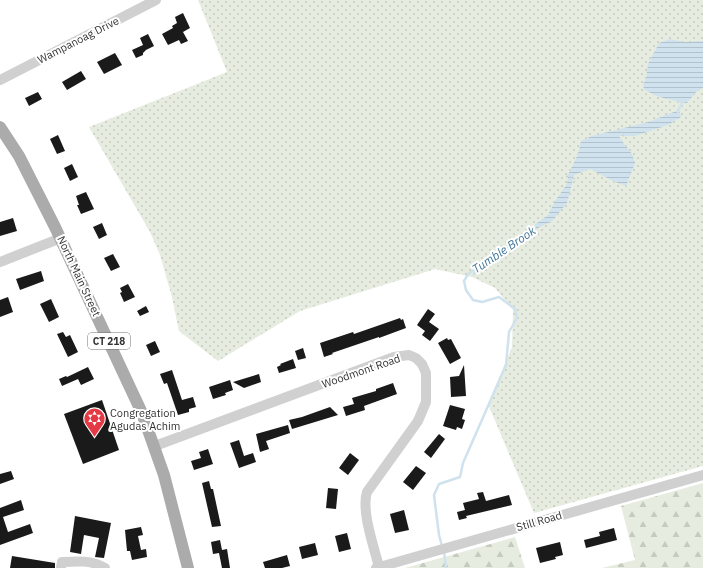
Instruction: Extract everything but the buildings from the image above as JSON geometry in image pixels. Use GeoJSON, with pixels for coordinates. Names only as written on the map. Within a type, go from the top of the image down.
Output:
{"type":"FeatureCollection","features":[{"type":"Feature","properties":{"kind":"main road","name":"North Main Street"},"geometry":{"type":"LineString","coordinates":[[0,127],[19,156],[130,385],[155,446],[171,498],[188,568]]}},
{"type":"Feature","properties":{"kind":"street","name":"Wampanoag Drive"},"geometry":{"type":"LineString","coordinates":[[0,80],[156,0]]}},
{"type":"Feature","properties":{"kind":"street"},"geometry":{"type":"LineString","coordinates":[[0,262],[60,238]]}},
{"type":"Feature","properties":{"kind":"street","name":"Woodmont Road"},"geometry":{"type":"LineString","coordinates":[[155,446],[394,357],[409,355],[416,358],[422,364],[426,373],[426,402],[418,421],[367,492],[365,498],[366,514],[378,568]]}},
{"type":"Feature","properties":{"kind":"street","name":"Still Road"},"geometry":{"type":"LineString","coordinates":[[378,568],[703,475]]}},
{"type":"Feature","properties":{"kind":"street"},"geometry":{"type":"LineString","coordinates":[[61,568],[62,562],[81,561],[99,564],[105,568]]}},
{"type":"Feature","properties":{"kind":"path"},"geometry":{"type":"LineString","coordinates":[[618,128],[624,137]]}},
{"type":"Feature","properties":{"kind":"path"},"geometry":{"type":"LineString","coordinates":[[566,176],[575,179]]}},
{"type":"Feature","properties":{"kind":"green space"},"geometry":{"type":"Polygon","coordinates":[[[198,0],[703,0],[703,466],[534,513],[488,404],[512,347],[513,310],[495,288],[472,277],[435,269],[300,311],[218,361],[179,331],[172,297],[160,255],[150,232],[89,127],[227,72],[198,0]]]}},
{"type":"Feature","properties":{"kind":"green space"},"geometry":{"type":"Polygon","coordinates":[[[703,483],[703,568],[602,568],[635,560],[621,506],[703,483]]]}},
{"type":"Feature","properties":{"kind":"green space"},"geometry":{"type":"Polygon","coordinates":[[[515,537],[525,568],[405,568],[515,537]]]}},
{"type":"Feature","properties":{"kind":"water"},"geometry":{"type":"Polygon","coordinates":[[[670,39],[684,42],[703,41],[703,88],[696,92],[687,103],[670,100],[648,92],[644,89],[643,84],[646,79],[648,64],[659,43],[670,39]]]}},
{"type":"Feature","properties":{"kind":"water"},"geometry":{"type":"Polygon","coordinates":[[[679,110],[681,117],[668,125],[635,136],[619,136],[632,154],[635,163],[626,186],[590,169],[574,175],[567,203],[552,221],[538,228],[497,261],[472,277],[481,261],[490,257],[548,215],[555,201],[567,184],[568,175],[578,154],[581,141],[592,136],[648,122],[679,110]]]}},
{"type":"Feature","properties":{"kind":"waterway","name":"Tumble Brook"},"geometry":{"type":"LineString","coordinates":[[678,112],[682,102],[680,101]]}},
{"type":"Feature","properties":{"kind":"waterway","name":"Tumble Brook"},"geometry":{"type":"LineString","coordinates":[[442,546],[439,535],[434,495],[439,484],[460,477],[463,463],[506,365],[509,332],[517,318],[515,309],[499,297],[482,302],[473,300],[466,290],[464,281],[469,273],[479,268]]}},
{"type":"Feature","properties":{"kind":"waterway","name":"Tumble Brook"},"geometry":{"type":"LineString","coordinates":[[444,551],[446,568]]}},
{"type":"Feature","properties":{"kind":"place","name":"Congregation Agudas Achim"},"geometry":{"type":"Point","coordinates":[94,438]}}]}
